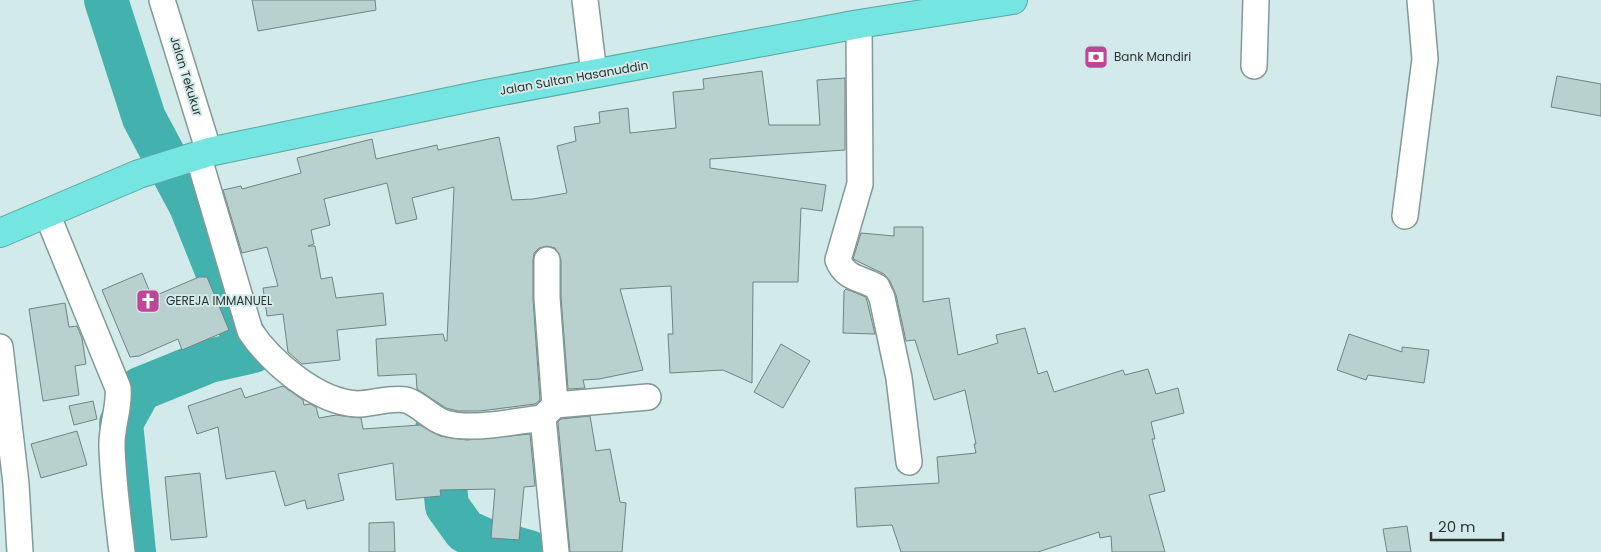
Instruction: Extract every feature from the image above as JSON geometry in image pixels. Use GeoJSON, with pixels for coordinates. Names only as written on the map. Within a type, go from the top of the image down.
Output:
{"type":"FeatureCollection","features":[{"type":"Feature","properties":{"kind":"highway","name":"Jalan Sultan Hasanuddin"},"geometry":{"type":"LineString","coordinates":[[0,233],[139,174],[198,156],[486,94],[948,6],[1013,0]]}},
{"type":"Feature","properties":{"kind":"street","name":"Jalan Tekukur"},"geometry":{"type":"LineString","coordinates":[[162,0],[198,156],[250,331],[264,351],[288,373],[321,393],[344,401],[355,404],[391,400],[408,401],[443,423],[459,426],[648,397]]}},
{"type":"Feature","properties":{"kind":"street"},"geometry":{"type":"LineString","coordinates":[[585,0],[594,74]]}},
{"type":"Feature","properties":{"kind":"street"},"geometry":{"type":"LineString","coordinates":[[1254,66],[1256,0]]}},
{"type":"Feature","properties":{"kind":"street"},"geometry":{"type":"LineString","coordinates":[[1405,216],[1425,59],[1420,0]]}},
{"type":"Feature","properties":{"kind":"street"},"geometry":{"type":"LineString","coordinates":[[859,24],[860,184],[838,260],[841,268],[849,276],[877,287],[882,298],[899,378],[909,462]]}},
{"type":"Feature","properties":{"kind":"street"},"geometry":{"type":"LineString","coordinates":[[47,214],[118,388],[118,402],[112,429],[112,447],[122,552]]}},
{"type":"Feature","properties":{"kind":"street"},"geometry":{"type":"LineString","coordinates":[[548,260],[549,412],[556,551]]}},
{"type":"Feature","properties":{"kind":"street"},"geometry":{"type":"LineString","coordinates":[[0,347],[16,484],[20,552]]}},
{"type":"Feature","properties":{"kind":"building"},"geometry":{"type":"Polygon","coordinates":[[[252,0],[375,0],[376,10],[258,31],[252,0]]]}},
{"type":"Feature","properties":{"kind":"building"},"geometry":{"type":"Polygon","coordinates":[[[762,71],[769,125],[820,125],[817,80],[845,78],[845,150],[710,159],[710,168],[826,185],[822,211],[801,208],[798,282],[753,282],[752,383],[723,370],[670,373],[668,334],[673,334],[671,286],[620,289],[643,370],[599,379],[583,380],[585,388],[568,389],[561,297],[561,260],[555,248],[547,246],[539,248],[534,253],[533,260],[533,299],[540,400],[535,404],[480,411],[458,411],[446,408],[417,389],[416,374],[378,376],[376,339],[443,334],[445,341],[447,341],[454,187],[412,198],[417,219],[396,224],[387,183],[324,199],[330,225],[311,230],[314,244],[308,246],[315,246],[321,279],[332,277],[336,298],[383,293],[386,325],[337,330],[340,360],[302,364],[288,352],[283,314],[267,316],[263,288],[278,286],[267,247],[242,253],[223,190],[241,186],[242,189],[301,173],[297,158],[372,139],[376,159],[437,145],[438,150],[499,137],[512,200],[533,199],[567,193],[557,146],[576,141],[574,127],[600,123],[599,112],[628,108],[630,133],[676,128],[673,92],[704,89],[703,79],[762,71]]]}},
{"type":"Feature","properties":{"kind":"building"},"geometry":{"type":"Polygon","coordinates":[[[1557,76],[1601,84],[1601,116],[1551,107],[1557,76]]]}},
{"type":"Feature","properties":{"kind":"building"},"geometry":{"type":"Polygon","coordinates":[[[894,227],[923,227],[923,302],[949,298],[958,355],[998,343],[996,335],[1025,328],[1038,374],[1047,371],[1054,392],[1123,370],[1125,375],[1148,369],[1156,394],[1178,388],[1184,413],[1151,422],[1155,439],[1152,439],[1165,491],[1149,495],[1165,552],[1112,552],[1111,536],[1100,538],[1099,532],[1038,552],[901,552],[892,525],[857,527],[855,488],[939,483],[937,457],[976,453],[974,444],[976,444],[965,390],[934,400],[915,340],[906,341],[896,295],[890,281],[884,274],[853,259],[861,233],[894,236],[894,227]]]}},
{"type":"Feature","properties":{"kind":"building"},"geometry":{"type":"Polygon","coordinates":[[[142,273],[152,297],[199,277],[207,277],[229,330],[182,350],[178,339],[139,356],[130,357],[102,290],[142,273]]]}},
{"type":"Feature","properties":{"kind":"building"},"geometry":{"type":"Polygon","coordinates":[[[846,289],[866,297],[875,334],[843,333],[844,291],[846,289]]]}},
{"type":"Feature","properties":{"kind":"building"},"geometry":{"type":"Polygon","coordinates":[[[65,303],[69,327],[77,326],[82,338],[86,364],[75,366],[79,395],[43,401],[29,309],[65,303]]]}},
{"type":"Feature","properties":{"kind":"building"},"geometry":{"type":"Polygon","coordinates":[[[1349,334],[1402,352],[1402,347],[1429,350],[1424,383],[1368,375],[1366,380],[1337,370],[1349,334]]]}},
{"type":"Feature","properties":{"kind":"building"},"geometry":{"type":"Polygon","coordinates":[[[781,344],[810,361],[783,408],[754,392],[781,344]]]}},
{"type":"Feature","properties":{"kind":"building"},"geometry":{"type":"Polygon","coordinates":[[[283,386],[303,400],[304,405],[310,404],[316,407],[319,418],[336,415],[361,418],[363,429],[420,425],[440,436],[467,440],[530,434],[535,486],[524,487],[519,540],[491,538],[495,489],[440,490],[441,496],[396,500],[393,463],[338,474],[344,500],[307,509],[305,500],[285,506],[275,471],[226,479],[218,427],[197,434],[188,406],[241,388],[245,398],[283,386]]]}},
{"type":"Feature","properties":{"kind":"building"},"geometry":{"type":"Polygon","coordinates":[[[93,401],[97,419],[74,425],[69,406],[93,401]]]}},
{"type":"Feature","properties":{"kind":"building"},"geometry":{"type":"Polygon","coordinates":[[[590,416],[596,451],[610,449],[620,502],[626,503],[622,552],[570,552],[558,422],[561,419],[590,416]]]}},
{"type":"Feature","properties":{"kind":"building"},"geometry":{"type":"Polygon","coordinates":[[[77,431],[87,465],[41,478],[31,444],[77,431]]]}},
{"type":"Feature","properties":{"kind":"building"},"geometry":{"type":"Polygon","coordinates":[[[200,473],[207,537],[171,540],[165,477],[200,473]]]}},
{"type":"Feature","properties":{"kind":"building"},"geometry":{"type":"Polygon","coordinates":[[[394,522],[395,552],[369,552],[369,523],[394,522]]]}},
{"type":"Feature","properties":{"kind":"building"},"geometry":{"type":"Polygon","coordinates":[[[1407,526],[1411,552],[1387,552],[1383,529],[1407,526]]]}},
{"type":"Feature","properties":{"kind":"waterway"},"geometry":{"type":"LineString","coordinates":[[106,0],[144,118],[191,206],[239,326],[250,347]]}},
{"type":"Feature","properties":{"kind":"waterway"},"geometry":{"type":"LineString","coordinates":[[134,552],[121,423],[140,389],[209,361],[253,351]]}},
{"type":"Feature","properties":{"kind":"waterway"},"geometry":{"type":"LineString","coordinates":[[437,429],[441,447],[447,506],[465,531],[485,540],[529,552]]}},
{"type":"Feature","properties":{"kind":"place","name":"Bank Mandiri"},"geometry":{"type":"Point","coordinates":[1096,57]}},
{"type":"Feature","properties":{"kind":"place","name":"GEREJA IMMANUEL"},"geometry":{"type":"Point","coordinates":[148,301]}}]}
